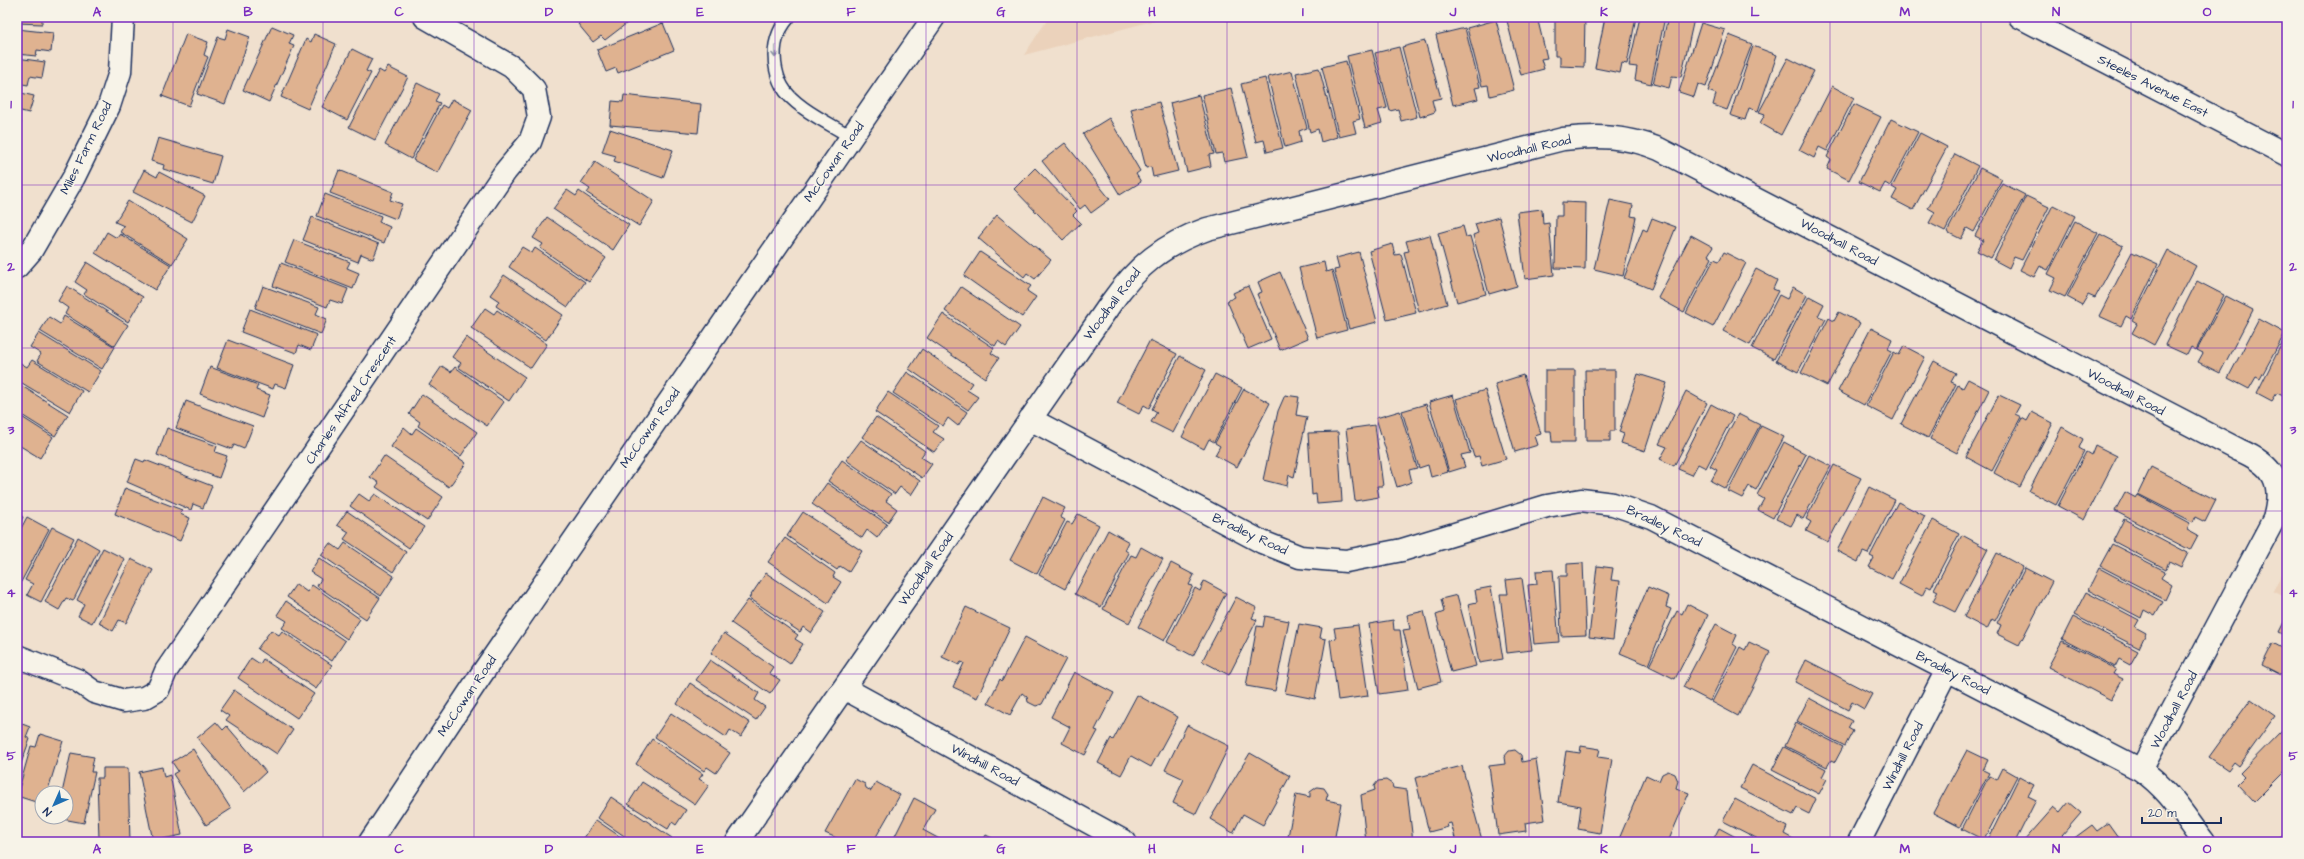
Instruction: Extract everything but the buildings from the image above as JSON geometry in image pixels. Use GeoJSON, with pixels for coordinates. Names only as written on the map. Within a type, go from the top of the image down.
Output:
{"type":"FeatureCollection","features":[{"type":"Feature","properties":{"kind":"street","name":"Miles Farm Road"},"geometry":{"type":"LineString","coordinates":[[17,266],[30,251],[74,177],[109,106],[120,72],[123,17]]}},
{"type":"Feature","properties":{"kind":"street","name":"Charles Alfred Crescent"},"geometry":{"type":"LineString","coordinates":[[17,656],[77,680],[94,692],[110,698],[124,701],[144,698],[158,690],[166,671],[496,185],[530,142],[539,117],[534,89],[512,67],[424,17]]}},
{"type":"Feature","properties":{"kind":"street","name":"McCowan Road"},"geometry":{"type":"LineString","coordinates":[[370,842],[485,668],[934,17]]}},
{"type":"Feature","properties":{"kind":"street","name":"Steeles Avenue East"},"geometry":{"type":"LineString","coordinates":[[2020,17],[2287,155]]}},
{"type":"Feature","properties":{"kind":"street","name":"Woodhall Road"},"geometry":{"type":"LineString","coordinates":[[737,842],[1131,276],[1158,253],[1191,235],[1563,139],[1582,137],[1620,137],[1659,149],[1762,201],[2232,447],[2256,457],[2270,470],[2278,484],[2279,501],[2274,519],[2141,770]]}},
{"type":"Feature","properties":{"kind":"street","name":"Bradley Road"},"geometry":{"type":"LineString","coordinates":[[1030,419],[1262,542],[1300,557],[1346,561],[1402,550],[1547,506],[1581,500],[1613,504],[1651,517],[2141,770],[2154,779],[2165,790],[2204,842]]}},
{"type":"Feature","properties":{"kind":"street","name":"Windhill Road"},"geometry":{"type":"LineString","coordinates":[[1859,842],[1947,670]]}},
{"type":"Feature","properties":{"kind":"street","name":"Windhill Road"},"geometry":{"type":"LineString","coordinates":[[844,688],[1126,842]]}},
{"type":"Feature","properties":{"kind":"lane"},"geometry":{"type":"LineString","coordinates":[[788,17],[782,25],[775,41],[774,53],[777,74],[782,87],[795,102],[851,137]]}},
{"type":"Feature","properties":{"kind":"shaded area"},"geometry":{"type":"Polygon","coordinates":[[[1049,17],[1168,17],[1024,55],[1049,17]]]}},
{"type":"Feature","properties":{"kind":"shaded area"},"geometry":{"type":"Polygon","coordinates":[[[2287,566],[2287,598],[2273,591],[2287,566]]]}}]}
